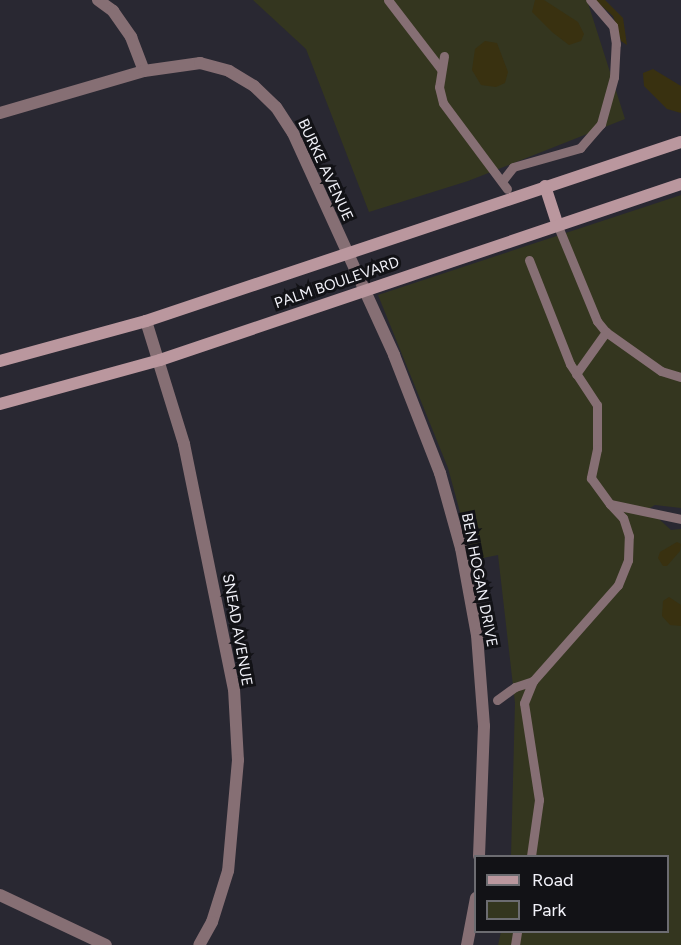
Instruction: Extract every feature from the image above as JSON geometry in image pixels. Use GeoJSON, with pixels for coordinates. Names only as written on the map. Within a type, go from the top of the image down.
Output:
{"type":"FeatureCollection","features":[{"type":"Feature","properties":{"kind":"street"},"geometry":{"type":"LineString","coordinates":[[98,0],[113,11],[131,37],[144,71]]}},
{"type":"Feature","properties":{"kind":"street","name":"BURKE AVENUE"},"geometry":{"type":"LineString","coordinates":[[0,113],[144,71],[200,63],[229,71],[254,86],[276,107],[293,133],[364,288]]}},
{"type":"Feature","properties":{"kind":"street","name":"PALM BOULEVARD"},"geometry":{"type":"LineString","coordinates":[[0,361],[146,321],[681,142]]}},
{"type":"Feature","properties":{"kind":"street","name":"PALM BOULEVARD"},"geometry":{"type":"LineString","coordinates":[[0,404],[160,360],[364,288],[681,184]]}},
{"type":"Feature","properties":{"kind":"street"},"geometry":{"type":"LineString","coordinates":[[544,186],[557,224]]}},
{"type":"Feature","properties":{"kind":"street","name":"BEN HOGAN DRIVE"},"geometry":{"type":"LineString","coordinates":[[364,288],[440,473],[461,548],[477,635],[484,726],[479,855]]}},
{"type":"Feature","properties":{"kind":"street","name":"SNEAD AVENUE"},"geometry":{"type":"LineString","coordinates":[[146,321],[160,360],[184,444],[234,689],[238,760],[229,860],[212,922],[199,945]]}},
{"type":"Feature","properties":{"kind":"street"},"geometry":{"type":"LineString","coordinates":[[0,895],[106,945]]}},
{"type":"Feature","properties":{"kind":"street"},"geometry":{"type":"LineString","coordinates":[[467,945],[474,908]]}},
{"type":"Feature","properties":{"kind":"lane"},"geometry":{"type":"LineString","coordinates":[[388,0],[441,69]]}},
{"type":"Feature","properties":{"kind":"lane"},"geometry":{"type":"LineString","coordinates":[[444,56],[441,69],[443,103],[505,184],[513,166],[580,148],[601,124],[615,77],[616,44],[613,26],[590,0]]}},
{"type":"Feature","properties":{"kind":"lane"},"geometry":{"type":"LineString","coordinates":[[557,224],[587,303],[606,332],[661,371],[681,377]]}},
{"type":"Feature","properties":{"kind":"lane"},"geometry":{"type":"LineString","coordinates":[[529,260],[576,374],[597,405],[597,449],[591,478],[626,525],[629,543],[625,571],[615,590],[533,681],[524,703],[538,800],[531,855]]}},
{"type":"Feature","properties":{"kind":"lane"},"geometry":{"type":"LineString","coordinates":[[576,374],[606,332]]}},
{"type":"Feature","properties":{"kind":"lane"},"geometry":{"type":"LineString","coordinates":[[610,504],[681,519]]}},
{"type":"Feature","properties":{"kind":"lane"},"geometry":{"type":"LineString","coordinates":[[498,700],[514,687],[533,681]]}},
{"type":"Feature","properties":{"kind":"green space"},"geometry":{"type":"Polygon","coordinates":[[[253,0],[587,0],[625,119],[468,181],[369,212],[306,49],[253,0]]]}},
{"type":"Feature","properties":{"kind":"green space"},"geometry":{"type":"Polygon","coordinates":[[[681,195],[681,508],[655,505],[648,509],[671,530],[681,529],[681,945],[498,945],[501,933],[669,933],[669,855],[511,855],[515,703],[498,555],[473,560],[448,468],[378,295],[681,195]]]}},
{"type":"Feature","properties":{"kind":"sand"},"geometry":{"type":"Polygon","coordinates":[[[535,0],[544,0],[578,22],[584,34],[581,41],[569,45],[552,32],[532,12],[535,0]]]}},
{"type":"Feature","properties":{"kind":"sand"},"geometry":{"type":"Polygon","coordinates":[[[595,0],[605,0],[623,18],[627,45],[621,41],[613,16],[595,0]]]}},
{"type":"Feature","properties":{"kind":"sand"},"geometry":{"type":"Polygon","coordinates":[[[485,41],[497,43],[508,72],[505,83],[496,87],[481,85],[472,70],[475,49],[485,41]]]}},
{"type":"Feature","properties":{"kind":"sand"},"geometry":{"type":"Polygon","coordinates":[[[653,69],[681,86],[681,113],[667,109],[644,86],[643,73],[653,69]]]}},
{"type":"Feature","properties":{"kind":"sand"},"geometry":{"type":"Polygon","coordinates":[[[677,542],[681,544],[680,551],[667,566],[663,566],[658,558],[660,552],[677,542]]]}},
{"type":"Feature","properties":{"kind":"sand"},"geometry":{"type":"Polygon","coordinates":[[[669,597],[681,605],[681,626],[670,625],[662,616],[663,601],[669,597]]]}}]}
